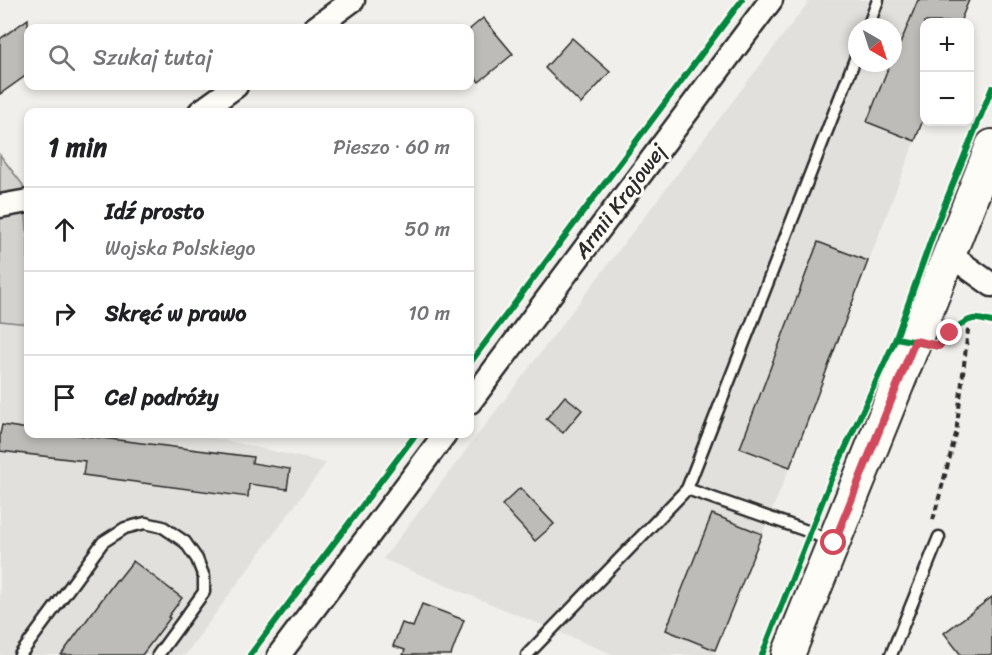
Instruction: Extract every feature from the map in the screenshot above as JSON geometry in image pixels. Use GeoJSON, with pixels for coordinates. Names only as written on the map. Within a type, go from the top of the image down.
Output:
{"type":"FeatureCollection","features":[{"type":"Feature","properties":{"kind":"street"},"geometry":{"type":"LineString","coordinates":[[320,24],[353,0]]}},
{"type":"Feature","properties":{"kind":"street","name":"Armii Krajowej"},"geometry":{"type":"LineString","coordinates":[[474,397],[771,0]]}},
{"type":"Feature","properties":{"kind":"street"},"geometry":{"type":"LineString","coordinates":[[206,108],[230,90]]}},
{"type":"Feature","properties":{"kind":"street"},"geometry":{"type":"LineString","coordinates":[[788,655],[992,146]]}},
{"type":"Feature","properties":{"kind":"street"},"geometry":{"type":"LineString","coordinates":[[0,206],[24,202]]}},
{"type":"Feature","properties":{"kind":"street"},"geometry":{"type":"LineString","coordinates":[[950,255],[992,285]]}},
{"type":"Feature","properties":{"kind":"street"},"geometry":{"type":"LineString","coordinates":[[279,655],[443,438]]}},
{"type":"Feature","properties":{"kind":"lane"},"geometry":{"type":"LineString","coordinates":[[871,18],[878,0]]}},
{"type":"Feature","properties":{"kind":"lane"},"geometry":{"type":"LineString","coordinates":[[527,655],[687,489],[850,72]]}},
{"type":"Feature","properties":{"kind":"lane"},"geometry":{"type":"LineString","coordinates":[[687,489],[810,532],[834,543]]}},
{"type":"Feature","properties":{"kind":"lane"},"geometry":{"type":"LineString","coordinates":[[20,655],[103,542],[125,528],[145,523],[163,527],[185,542],[197,559],[204,577],[204,592],[158,655]]}},
{"type":"Feature","properties":{"kind":"lane"},"geometry":{"type":"LineString","coordinates":[[891,655],[939,537]]}},
{"type":"Feature","properties":{"kind":"path"},"geometry":{"type":"LineString","coordinates":[[959,327],[971,320]]}},
{"type":"Feature","properties":{"kind":"path"},"geometry":{"type":"LineString","coordinates":[[939,537],[933,520],[956,435],[971,320]]}},
{"type":"Feature","properties":{"kind":"shaded area"},"geometry":{"type":"Polygon","coordinates":[[[810,0],[969,0],[962,18],[920,18],[921,126],[790,467],[714,655],[614,655],[383,559],[810,0]]]}},
{"type":"Feature","properties":{"kind":"shaded area"},"geometry":{"type":"Polygon","coordinates":[[[0,155],[23,185],[24,324],[0,321],[0,155]]]}},
{"type":"Feature","properties":{"kind":"shaded area"},"geometry":{"type":"Polygon","coordinates":[[[0,321],[24,324],[24,438],[215,438],[326,463],[185,655],[0,655],[0,321]]]}},
{"type":"Feature","properties":{"kind":"building"},"geometry":{"type":"Polygon","coordinates":[[[918,0],[969,0],[962,18],[920,18],[921,126],[915,141],[867,122],[886,72],[902,72],[902,39],[918,0]]]}},
{"type":"Feature","properties":{"kind":"building"},"geometry":{"type":"Polygon","coordinates":[[[483,18],[513,54],[479,82],[474,75],[474,26],[483,18]]]}},
{"type":"Feature","properties":{"kind":"building"},"geometry":{"type":"Polygon","coordinates":[[[28,19],[28,24],[24,24],[24,77],[0,94],[0,39],[28,19]]]}},
{"type":"Feature","properties":{"kind":"building"},"geometry":{"type":"Polygon","coordinates":[[[572,38],[610,72],[581,104],[545,68],[572,38]]]}},
{"type":"Feature","properties":{"kind":"building"},"geometry":{"type":"Polygon","coordinates":[[[818,242],[868,261],[790,467],[740,448],[818,242]]]}},
{"type":"Feature","properties":{"kind":"building"},"geometry":{"type":"Polygon","coordinates":[[[565,396],[582,410],[563,433],[546,419],[565,396]]]}},
{"type":"Feature","properties":{"kind":"building"},"geometry":{"type":"Polygon","coordinates":[[[2,425],[24,428],[24,438],[102,438],[253,457],[252,463],[290,469],[287,489],[249,484],[248,497],[83,475],[85,461],[0,451],[2,425]]]}},
{"type":"Feature","properties":{"kind":"building"},"geometry":{"type":"Polygon","coordinates":[[[520,488],[554,524],[535,541],[502,505],[520,488]]]}},
{"type":"Feature","properties":{"kind":"building"},"geometry":{"type":"Polygon","coordinates":[[[712,514],[762,534],[715,650],[666,630],[712,514]]]}},
{"type":"Feature","properties":{"kind":"building"},"geometry":{"type":"Polygon","coordinates":[[[133,561],[182,598],[142,655],[61,655],[117,579],[133,561]]]}},
{"type":"Feature","properties":{"kind":"building"},"geometry":{"type":"Polygon","coordinates":[[[992,597],[992,655],[961,655],[944,633],[992,597]]]}},
{"type":"Feature","properties":{"kind":"building"},"geometry":{"type":"Polygon","coordinates":[[[422,604],[464,620],[451,655],[403,655],[405,650],[393,646],[402,623],[413,627],[422,604]]]}},
{"type":"Feature","properties":{"kind":"cycle path"},"geometry":{"type":"LineString","coordinates":[[474,358],[742,0]]}},
{"type":"Feature","properties":{"kind":"cycle path"},"geometry":{"type":"LineString","coordinates":[[762,655],[832,477],[896,338],[937,223],[992,88]]}},
{"type":"Feature","properties":{"kind":"cycle path"},"geometry":{"type":"LineString","coordinates":[[896,338],[939,346],[963,323],[973,319],[992,322]]}},
{"type":"Feature","properties":{"kind":"cycle path"},"geometry":{"type":"LineString","coordinates":[[250,655],[413,438]]}},
{"type":"Feature","properties":{"kind":"route"},"geometry":{"type":"LineString","coordinates":[[834,543],[915,341],[939,346],[950,333]]}}]}
